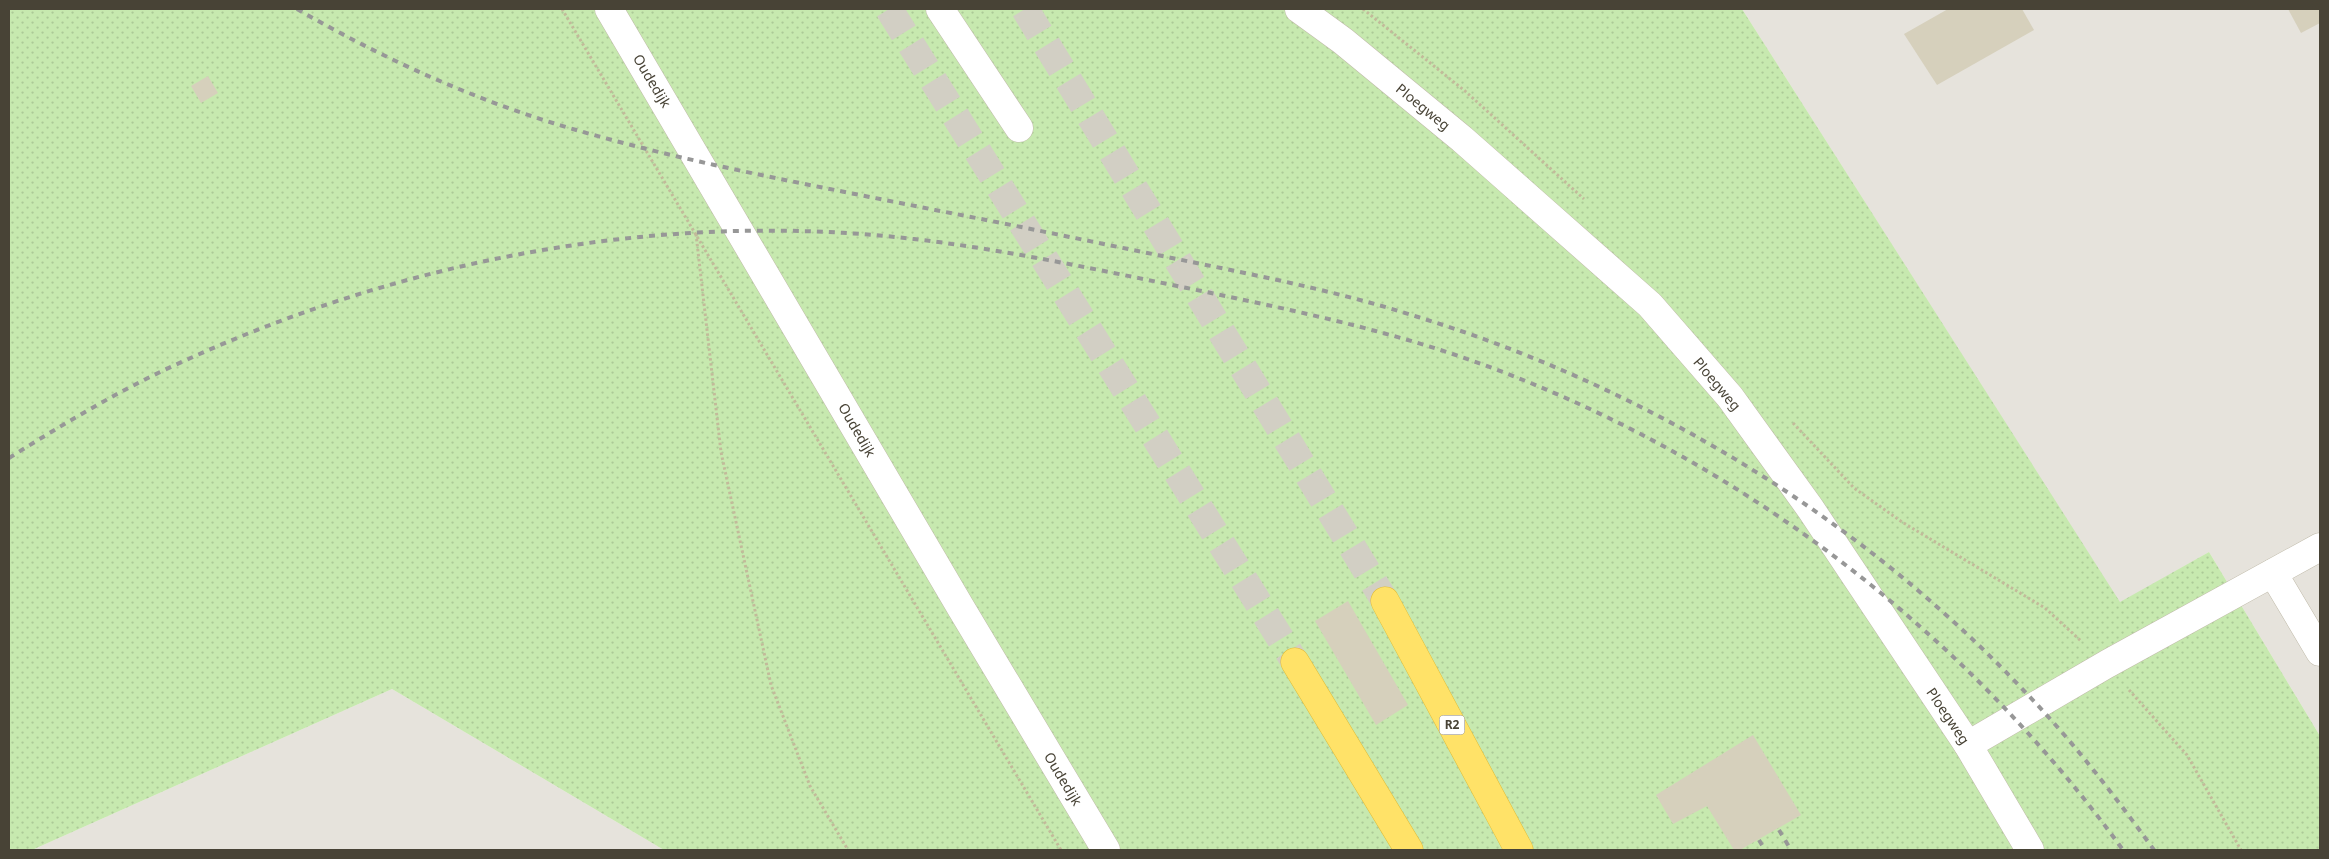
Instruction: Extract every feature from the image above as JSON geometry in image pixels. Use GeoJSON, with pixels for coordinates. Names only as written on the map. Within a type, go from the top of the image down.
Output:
{"type":"FeatureCollection","features":[{"type":"Feature","properties":{"kind":"highway","name":"R2"},"geometry":{"type":"LineString","coordinates":[[1385,601],[1519,850]]}},
{"type":"Feature","properties":{"kind":"highway"},"geometry":{"type":"LineString","coordinates":[[1295,662],[1409,850]]}},
{"type":"Feature","properties":{"kind":"street","name":"Oudedijk"},"geometry":{"type":"LineString","coordinates":[[609,9],[708,174],[961,608],[1106,850]]}},
{"type":"Feature","properties":{"kind":"street"},"geometry":{"type":"LineString","coordinates":[[940,9],[1019,128]]}},
{"type":"Feature","properties":{"kind":"street","name":"Ploegweg"},"geometry":{"type":"LineString","coordinates":[[1299,9],[1343,41],[1462,139],[1650,305],[1730,397],[1776,460],[1968,745],[2030,850]]}},
{"type":"Feature","properties":{"kind":"street"},"geometry":{"type":"LineString","coordinates":[[1968,745],[2107,664],[2320,547]]}},
{"type":"Feature","properties":{"kind":"street"},"geometry":{"type":"LineString","coordinates":[[2273,573],[2320,652]]}},
{"type":"Feature","properties":{"kind":"path"},"geometry":{"type":"LineString","coordinates":[[562,9],[1061,850]]}},
{"type":"Feature","properties":{"kind":"path"},"geometry":{"type":"LineString","coordinates":[[1363,9],[1465,91],[1591,206]]}},
{"type":"Feature","properties":{"kind":"path"},"geometry":{"type":"LineString","coordinates":[[708,174],[696,232],[721,452],[771,685],[810,786],[848,850]]}},
{"type":"Feature","properties":{"kind":"path"},"geometry":{"type":"LineString","coordinates":[[1790,420],[1854,488],[1902,522],[2045,608],[2107,664],[2187,755],[2241,850]]}},
{"type":"Feature","properties":{"kind":"shaded area"},"geometry":{"type":"Polygon","coordinates":[[[1742,9],[2320,9],[2320,736],[2209,552],[2120,603],[1742,9]]]}},
{"type":"Feature","properties":{"kind":"shaded area"},"geometry":{"type":"Polygon","coordinates":[[[392,689],[664,850],[32,850],[392,689]]]}},
{"type":"Feature","properties":{"kind":"green space"},"geometry":{"type":"Polygon","coordinates":[[[9,9],[1742,9],[2120,602],[2209,552],[2320,736],[2320,850],[664,850],[392,689],[32,850],[9,850],[9,9]]]}},
{"type":"Feature","properties":{"kind":"building"},"geometry":{"type":"Polygon","coordinates":[[[1948,9],[2022,9],[2034,30],[1937,85],[1904,34],[1948,9]]]}},
{"type":"Feature","properties":{"kind":"building"},"geometry":{"type":"Polygon","coordinates":[[[2288,9],[2320,9],[2320,23],[2301,33],[2288,9]]]}},
{"type":"Feature","properties":{"kind":"building"},"geometry":{"type":"Polygon","coordinates":[[[208,76],[218,93],[201,103],[191,86],[208,76]]]}},
{"type":"Feature","properties":{"kind":"building"},"geometry":{"type":"Polygon","coordinates":[[[1348,601],[1408,705],[1376,725],[1315,621],[1348,601]]]}},
{"type":"Feature","properties":{"kind":"building"},"geometry":{"type":"Polygon","coordinates":[[[1753,735],[1801,815],[1740,850],[1734,850],[1707,806],[1673,824],[1656,795],[1753,735]]]}},
{"type":"Feature","properties":{"kind":"tunnel"},"geometry":{"type":"LineString","coordinates":[[889,9],[1295,662]]}},
{"type":"Feature","properties":{"kind":"tunnel"},"geometry":{"type":"LineString","coordinates":[[1025,9],[1385,601]]}},
{"type":"Feature","properties":{"kind":"railway"},"geometry":{"type":"LineString","coordinates":[[297,9],[362,44],[428,76],[496,104],[566,127],[657,152],[750,173],[1203,264],[1326,291],[1418,317],[1503,346],[1587,381],[1669,421],[1747,467],[1823,517],[1895,572],[1964,631],[2045,713],[2094,770],[2154,850]]}},
{"type":"Feature","properties":{"kind":"railway"},"geometry":{"type":"LineString","coordinates":[[9,458],[117,394],[184,361],[264,327],[346,298],[430,274],[515,255],[601,241],[687,233],[774,231],[861,234],[902,238],[984,249],[1106,271],[1259,303],[1403,338],[1473,361],[1569,399],[1661,445],[1750,498],[1835,557],[1915,622],[1990,693],[2059,769],[2123,850]]}},
{"type":"Feature","properties":{"kind":"railway"},"geometry":{"type":"LineString","coordinates":[[1779,830],[1791,850]]}},
{"type":"Feature","properties":{"kind":"railway"},"geometry":{"type":"LineString","coordinates":[[1759,840],[1765,850]]}}]}
